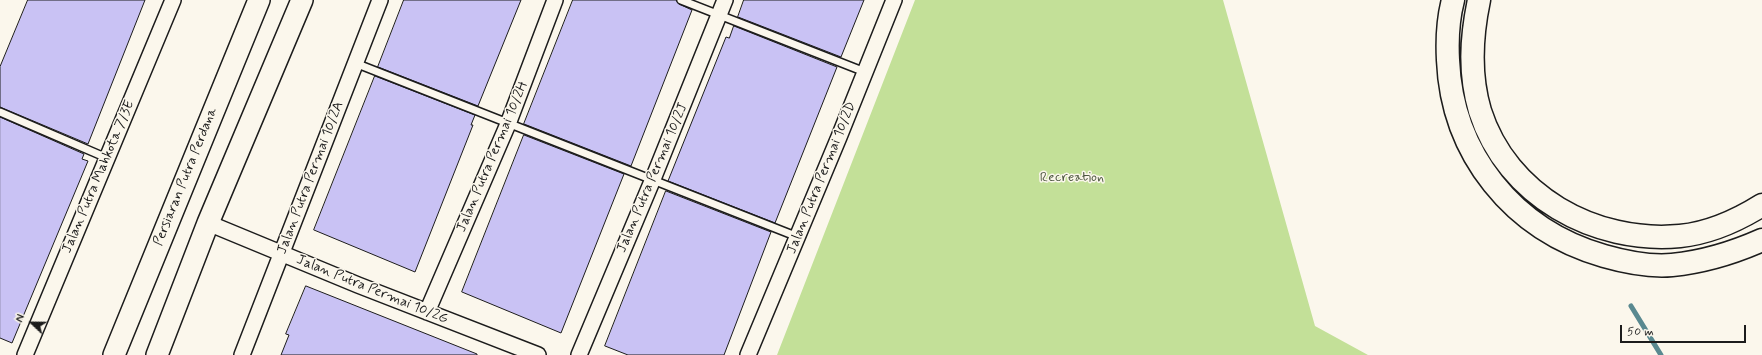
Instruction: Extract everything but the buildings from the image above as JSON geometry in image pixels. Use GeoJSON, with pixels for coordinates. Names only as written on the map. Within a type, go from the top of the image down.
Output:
{"type":"FeatureCollection","features":[{"type":"Feature","properties":{"kind":"highway"},"geometry":{"type":"LineString","coordinates":[[1453,0],[1449,22],[1448,50],[1449,82],[1455,112],[1473,155],[1485,174],[1502,196],[1528,218],[1555,236],[1588,252],[1621,261],[1647,265],[1671,265],[1690,262],[1716,256],[1762,240]]}},
{"type":"Feature","properties":{"kind":"highway"},"geometry":{"type":"LineString","coordinates":[[1479,0],[1473,32],[1472,53],[1474,77],[1480,111],[1495,145],[1506,160],[1519,176],[1548,203],[1583,222],[1621,234],[1640,237],[1682,236],[1700,232],[1720,226],[1751,212],[1762,205]]}},
{"type":"Feature","properties":{"kind":"main road"},"geometry":{"type":"LineString","coordinates":[[157,355],[208,223],[302,0]]}},
{"type":"Feature","properties":{"kind":"main road","name":"Persiaran Putra Perdana"},"geometry":{"type":"LineString","coordinates":[[114,355],[255,5]]}},
{"type":"Feature","properties":{"kind":"street","name":"Jalan Putra Mahkota 7/3E"},"geometry":{"type":"LineString","coordinates":[[25,355],[173,0]]}},
{"type":"Feature","properties":{"kind":"street","name":"Jalan Putra Permai 10/2A"},"geometry":{"type":"LineString","coordinates":[[242,355],[283,254],[380,0]]}},
{"type":"Feature","properties":{"kind":"street","name":"Jalan Putra Permai 10/2H"},"geometry":{"type":"LineString","coordinates":[[427,312],[508,124],[555,0]]}},
{"type":"Feature","properties":{"kind":"street","name":"Jalan Putra Permai 10/2J"},"geometry":{"type":"LineString","coordinates":[[578,355],[653,179],[725,0]]}},
{"type":"Feature","properties":{"kind":"street","name":"Jalan Putra Permai 10/2D"},"geometry":{"type":"LineString","coordinates":[[748,355],[798,237],[894,0]]}},
{"type":"Feature","properties":{"kind":"street","name":"Jalan Putra Permai 10/2G"},"geometry":{"type":"LineString","coordinates":[[208,223],[427,312],[538,355]]}},
{"type":"Feature","properties":{"kind":"lane"},"geometry":{"type":"LineString","coordinates":[[681,0],[865,72]]}},
{"type":"Feature","properties":{"kind":"lane"},"geometry":{"type":"LineString","coordinates":[[355,63],[798,237]]}},
{"type":"Feature","properties":{"kind":"lane"},"geometry":{"type":"LineString","coordinates":[[0,112],[107,158]]}},
{"type":"Feature","properties":{"kind":"green space","name":"Recreation"},"geometry":{"type":"Polygon","coordinates":[[[915,0],[1223,0],[1315,326],[1368,355],[777,355],[915,0]]]}},
{"type":"Feature","properties":{"kind":"waterway"},"geometry":{"type":"LineString","coordinates":[[1631,306],[1661,355]]}}]}
